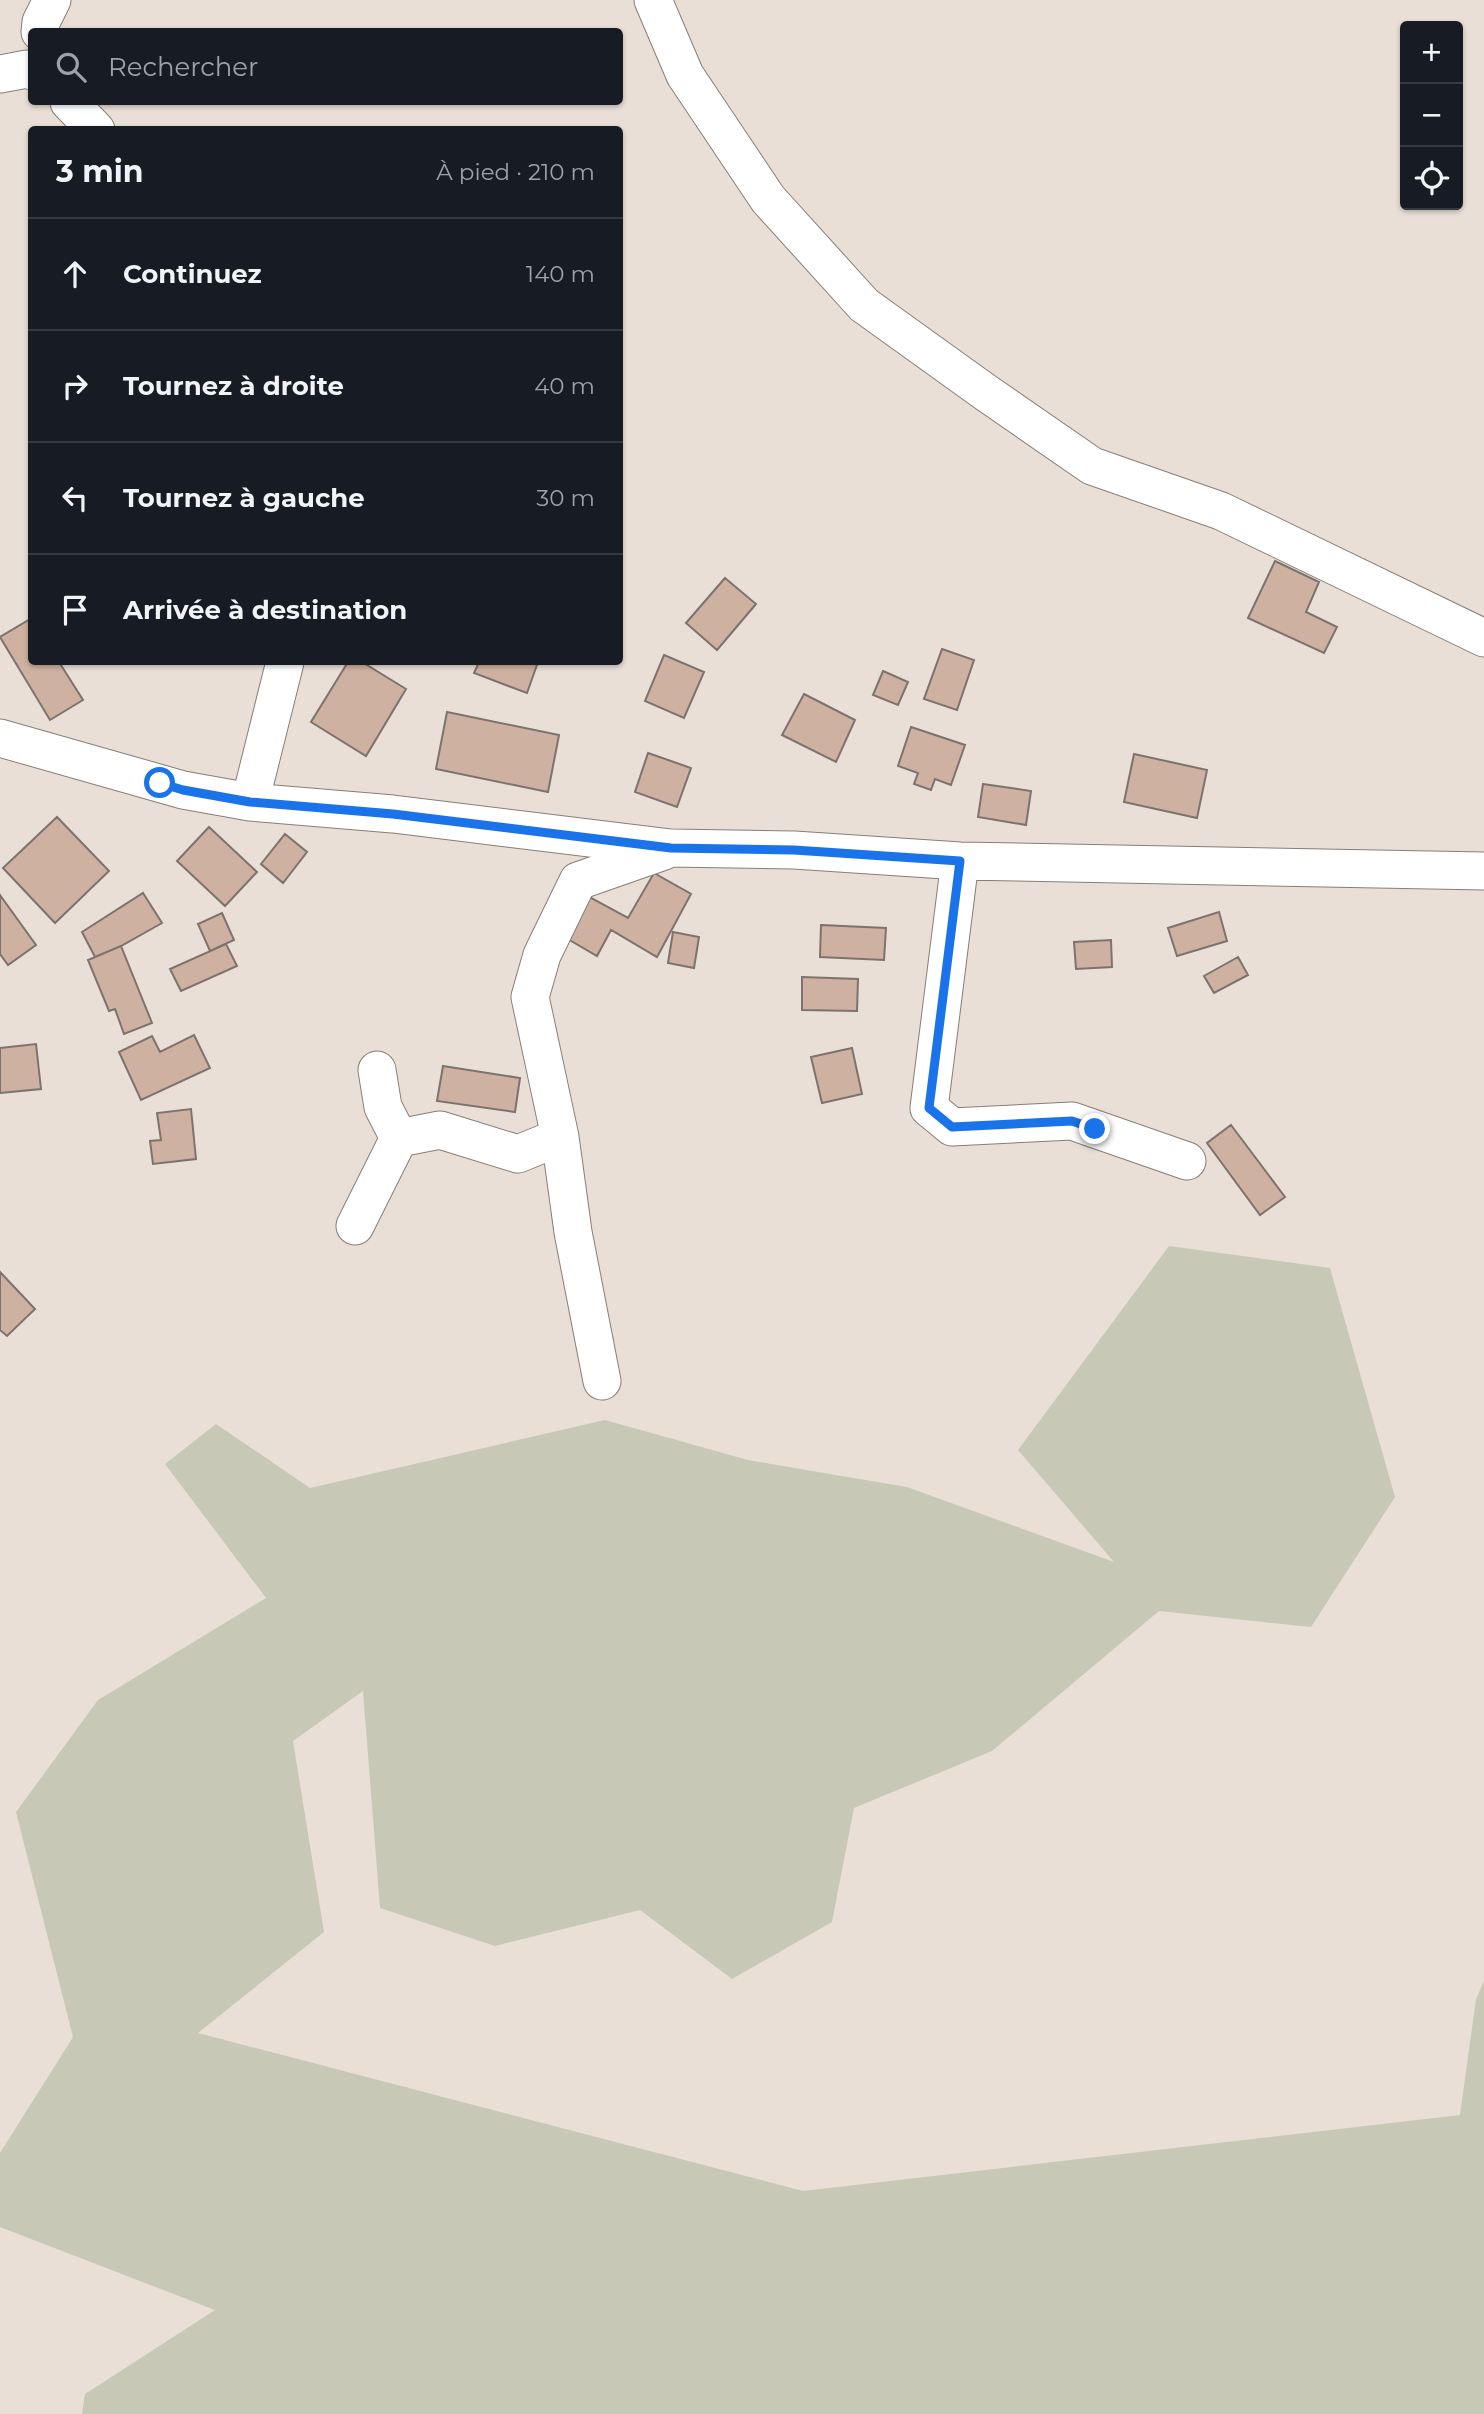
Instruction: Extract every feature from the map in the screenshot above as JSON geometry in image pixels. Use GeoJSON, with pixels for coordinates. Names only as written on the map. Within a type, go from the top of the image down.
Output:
{"type":"FeatureCollection","features":[{"type":"Feature","properties":{"kind":"street"},"geometry":{"type":"LineString","coordinates":[[40,28],[52,0]]}},
{"type":"Feature","properties":{"kind":"street"},"geometry":{"type":"LineString","coordinates":[[653,0],[685,75],[768,199],[864,305],[1092,466],[1221,511],[1484,638]]}},
{"type":"Feature","properties":{"kind":"street"},"geometry":{"type":"LineString","coordinates":[[0,74],[28,71]]}},
{"type":"Feature","properties":{"kind":"street"},"geometry":{"type":"LineString","coordinates":[[72,105],[92,126]]}},
{"type":"Feature","properties":{"kind":"street"},"geometry":{"type":"LineString","coordinates":[[250,802],[284,665]]}},
{"type":"Feature","properties":{"kind":"street"},"geometry":{"type":"LineString","coordinates":[[6,730],[183,790],[250,802],[393,814],[671,848],[794,850],[960,861],[1484,871]]}},
{"type":"Feature","properties":{"kind":"street"},"geometry":{"type":"LineString","coordinates":[[602,1381],[573,1232],[560,1136],[530,997],[542,955],[578,881],[671,848]]}},
{"type":"Feature","properties":{"kind":"street"},"geometry":{"type":"LineString","coordinates":[[960,861],[929,1108],[952,1127],[1072,1121],[1187,1161]]}},
{"type":"Feature","properties":{"kind":"street"},"geometry":{"type":"LineString","coordinates":[[377,1070],[383,1107],[399,1138]]}},
{"type":"Feature","properties":{"kind":"street"},"geometry":{"type":"LineString","coordinates":[[399,1138],[440,1129],[518,1154],[560,1136]]}},
{"type":"Feature","properties":{"kind":"street"},"geometry":{"type":"LineString","coordinates":[[355,1226],[399,1138]]}},
{"type":"Feature","properties":{"kind":"green space"},"geometry":{"type":"Polygon","coordinates":[[[1169,1246],[1330,1268],[1395,1497],[1311,1627],[1159,1611],[992,1751],[854,1808],[832,1922],[732,1979],[640,1910],[495,1946],[380,1908],[363,1691],[293,1741],[324,1932],[198,2033],[803,2191],[1460,2115],[1476,1999],[1484,1981],[1484,2414],[82,2414],[85,2394],[215,2310],[0,2227],[0,2153],[73,2037],[16,1812],[98,1700],[266,1598],[165,1464],[216,1424],[310,1488],[605,1420],[748,1460],[907,1487],[1114,1562],[1018,1450],[1169,1246]]]}},
{"type":"Feature","properties":{"kind":"building"},"geometry":{"type":"Polygon","coordinates":[[[1275,561],[1319,582],[1306,612],[1337,627],[1324,653],[1248,618],[1275,561]]]}},
{"type":"Feature","properties":{"kind":"building"},"geometry":{"type":"Polygon","coordinates":[[[725,578],[756,604],[717,650],[686,623],[725,578]]]}},
{"type":"Feature","properties":{"kind":"building"},"geometry":{"type":"Polygon","coordinates":[[[28,620],[28,665],[61,665],[83,700],[50,720],[0,637],[28,620]]]}},
{"type":"Feature","properties":{"kind":"building"},"geometry":{"type":"Polygon","coordinates":[[[942,649],[974,660],[957,710],[924,699],[942,649]]]}},
{"type":"Feature","properties":{"kind":"building"},"geometry":{"type":"Polygon","coordinates":[[[664,655],[704,672],[684,718],[645,701],[664,655]]]}},
{"type":"Feature","properties":{"kind":"building"},"geometry":{"type":"Polygon","coordinates":[[[346,665],[367,665],[406,689],[366,756],[311,722],[346,665]]]}},
{"type":"Feature","properties":{"kind":"building"},"geometry":{"type":"Polygon","coordinates":[[[478,665],[537,665],[527,693],[474,673],[478,665]]]}},
{"type":"Feature","properties":{"kind":"building"},"geometry":{"type":"Polygon","coordinates":[[[883,671],[908,682],[898,705],[873,695],[883,671]]]}},
{"type":"Feature","properties":{"kind":"building"},"geometry":{"type":"Polygon","coordinates":[[[804,694],[855,720],[836,762],[782,735],[804,694]]]}},
{"type":"Feature","properties":{"kind":"building"},"geometry":{"type":"Polygon","coordinates":[[[447,712],[559,735],[548,792],[436,769],[447,712]]]}},
{"type":"Feature","properties":{"kind":"building"},"geometry":{"type":"Polygon","coordinates":[[[911,727],[965,745],[951,785],[935,779],[931,790],[914,784],[918,773],[898,766],[911,727]]]}},
{"type":"Feature","properties":{"kind":"building"},"geometry":{"type":"Polygon","coordinates":[[[648,753],[691,768],[677,807],[635,792],[648,753]]]}},
{"type":"Feature","properties":{"kind":"building"},"geometry":{"type":"Polygon","coordinates":[[[1134,754],[1207,770],[1197,818],[1124,802],[1134,754]]]}},
{"type":"Feature","properties":{"kind":"building"},"geometry":{"type":"Polygon","coordinates":[[[983,784],[1031,791],[1026,825],[978,817],[983,784]]]}},
{"type":"Feature","properties":{"kind":"building"},"geometry":{"type":"Polygon","coordinates":[[[57,817],[109,871],[55,923],[3,868],[57,817]]]}},
{"type":"Feature","properties":{"kind":"building"},"geometry":{"type":"Polygon","coordinates":[[[209,827],[257,872],[225,906],[177,861],[209,827]]]}},
{"type":"Feature","properties":{"kind":"building"},"geometry":{"type":"Polygon","coordinates":[[[285,834],[307,852],[283,883],[261,864],[285,834]]]}},
{"type":"Feature","properties":{"kind":"building"},"geometry":{"type":"Polygon","coordinates":[[[654,873],[691,894],[657,957],[611,930],[597,956],[561,935],[584,894],[628,918],[654,873]]]}},
{"type":"Feature","properties":{"kind":"building"},"geometry":{"type":"Polygon","coordinates":[[[143,893],[162,923],[95,957],[82,932],[143,893]]]}},
{"type":"Feature","properties":{"kind":"building"},"geometry":{"type":"Polygon","coordinates":[[[0,895],[36,945],[8,965],[0,954],[0,895]]]}},
{"type":"Feature","properties":{"kind":"building"},"geometry":{"type":"Polygon","coordinates":[[[1219,912],[1227,941],[1177,956],[1168,928],[1219,912]]]}},
{"type":"Feature","properties":{"kind":"building"},"geometry":{"type":"Polygon","coordinates":[[[222,913],[234,940],[210,951],[198,924],[222,913]]]}},
{"type":"Feature","properties":{"kind":"building"},"geometry":{"type":"Polygon","coordinates":[[[821,925],[886,928],[884,960],[820,957],[821,925]]]}},
{"type":"Feature","properties":{"kind":"building"},"geometry":{"type":"Polygon","coordinates":[[[673,932],[699,937],[694,968],[668,963],[673,932]]]}},
{"type":"Feature","properties":{"kind":"building"},"geometry":{"type":"Polygon","coordinates":[[[1111,940],[1112,967],[1076,969],[1074,942],[1111,940]]]}},
{"type":"Feature","properties":{"kind":"building"},"geometry":{"type":"Polygon","coordinates":[[[226,944],[237,966],[181,991],[170,969],[226,944]]]}},
{"type":"Feature","properties":{"kind":"building"},"geometry":{"type":"Polygon","coordinates":[[[121,946],[152,1023],[124,1034],[115,1009],[109,1011],[88,960],[121,946]]]}},
{"type":"Feature","properties":{"kind":"building"},"geometry":{"type":"Polygon","coordinates":[[[1238,957],[1248,975],[1214,993],[1204,976],[1238,957]]]}},
{"type":"Feature","properties":{"kind":"building"},"geometry":{"type":"Polygon","coordinates":[[[802,977],[858,979],[857,1011],[802,1010],[802,977]]]}},
{"type":"Feature","properties":{"kind":"building"},"geometry":{"type":"Polygon","coordinates":[[[194,1035],[210,1068],[141,1100],[119,1052],[152,1036],[160,1052],[194,1035]]]}},
{"type":"Feature","properties":{"kind":"building"},"geometry":{"type":"Polygon","coordinates":[[[36,1044],[41,1089],[0,1093],[0,1048],[36,1044]]]}},
{"type":"Feature","properties":{"kind":"building"},"geometry":{"type":"Polygon","coordinates":[[[852,1048],[862,1094],[822,1103],[811,1057],[852,1048]]]}},
{"type":"Feature","properties":{"kind":"building"},"geometry":{"type":"Polygon","coordinates":[[[443,1066],[520,1078],[515,1112],[437,1101],[443,1066]]]}},
{"type":"Feature","properties":{"kind":"building"},"geometry":{"type":"Polygon","coordinates":[[[191,1109],[196,1159],[153,1164],[150,1141],[161,1140],[157,1113],[191,1109]]]}},
{"type":"Feature","properties":{"kind":"building"},"geometry":{"type":"Polygon","coordinates":[[[1231,1125],[1285,1197],[1260,1215],[1207,1143],[1231,1125]]]}},
{"type":"Feature","properties":{"kind":"building"},"geometry":{"type":"Polygon","coordinates":[[[0,1272],[35,1309],[7,1336],[0,1330],[0,1272]]]}},
{"type":"Feature","properties":{"kind":"route"},"geometry":{"type":"LineString","coordinates":[[160,783],[250,802],[393,814],[671,848],[794,850],[960,861],[929,1108],[952,1127],[1072,1121],[1095,1129]]}}]}
